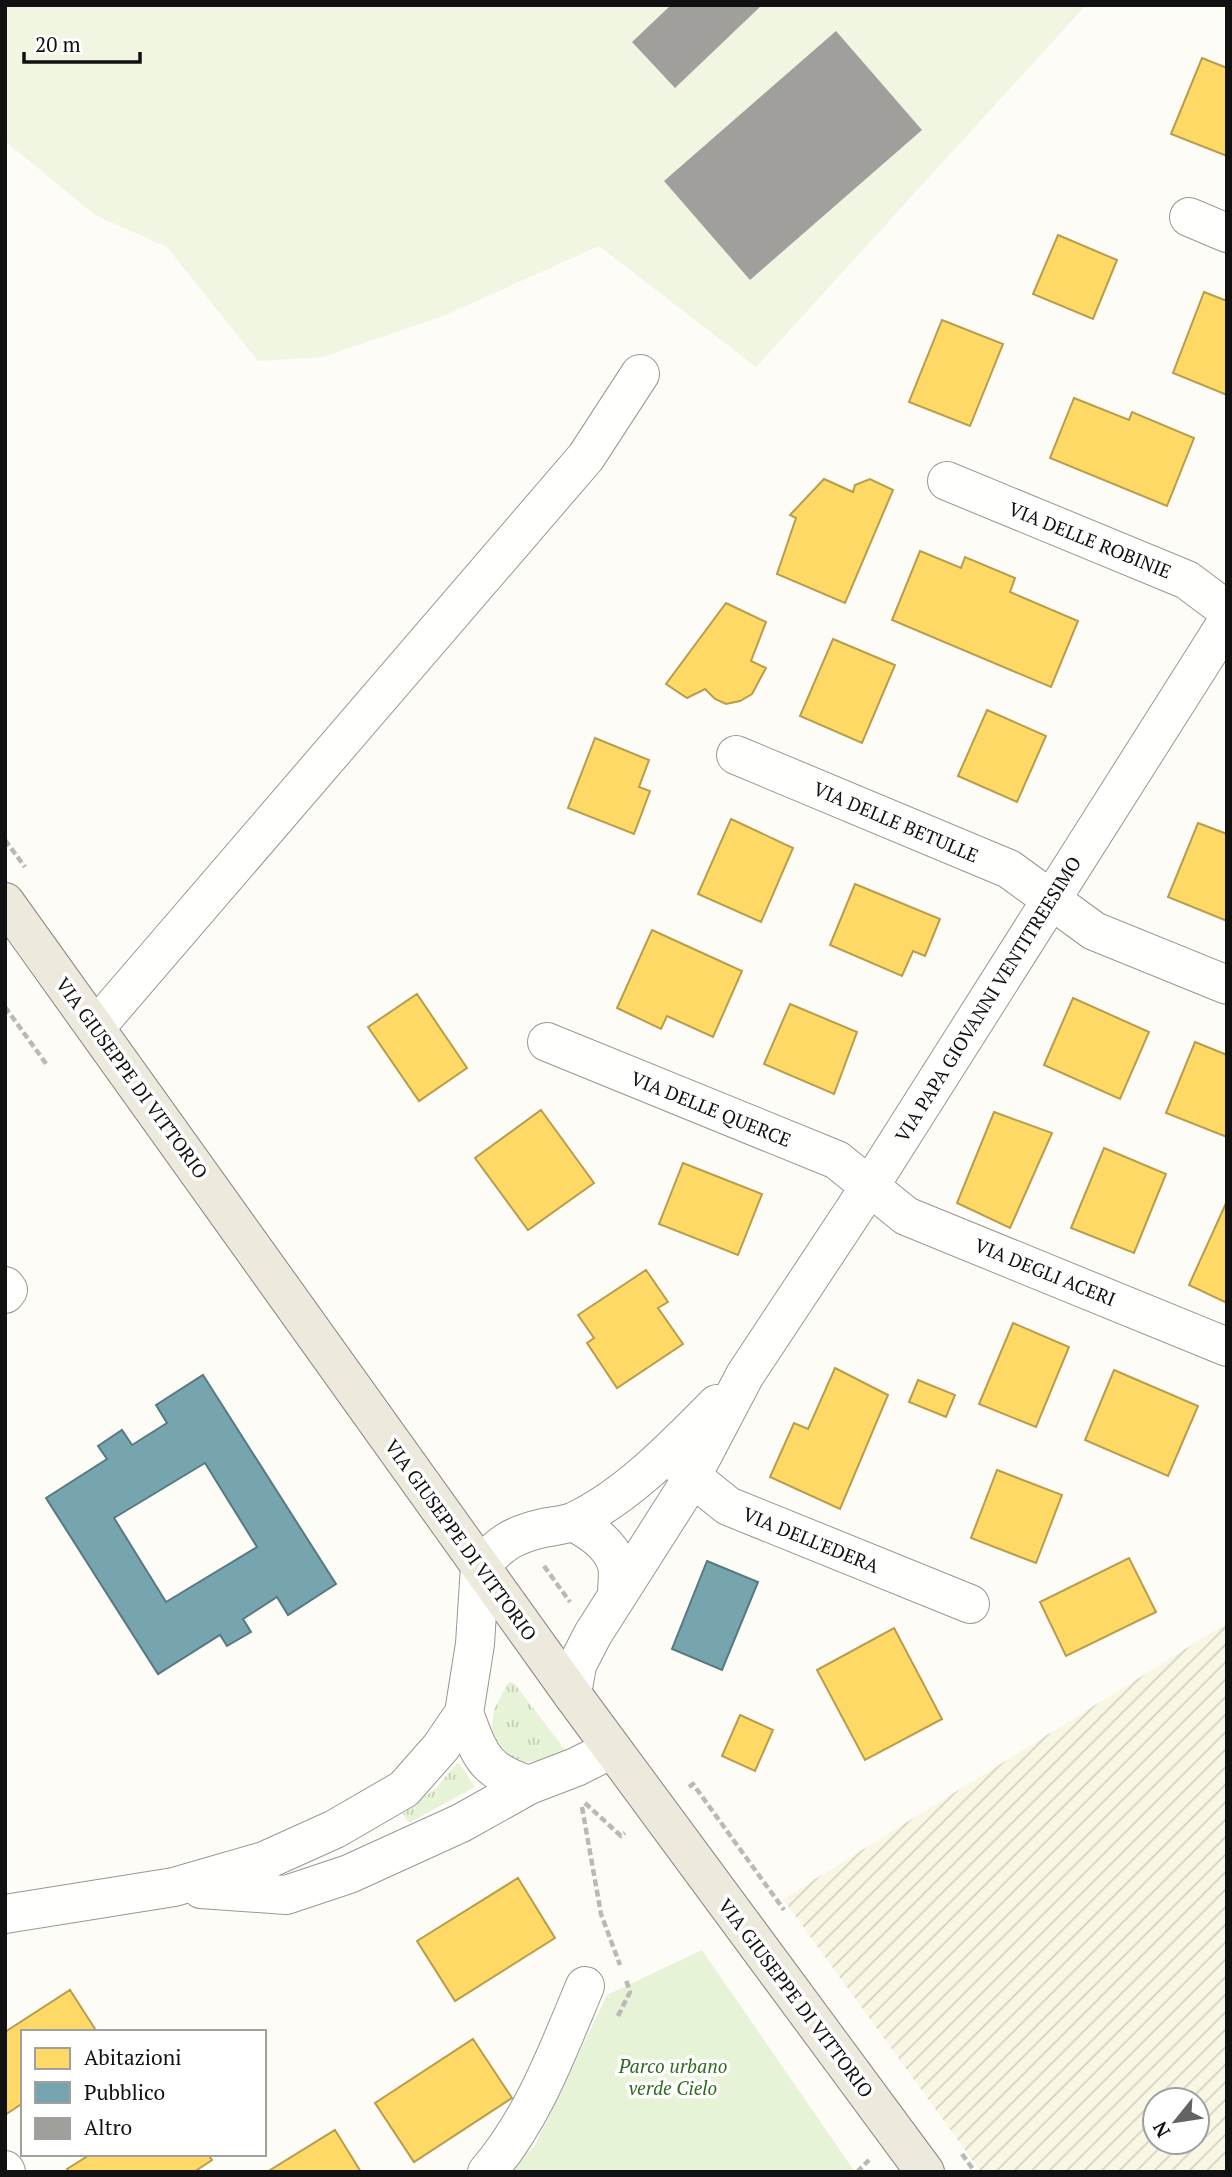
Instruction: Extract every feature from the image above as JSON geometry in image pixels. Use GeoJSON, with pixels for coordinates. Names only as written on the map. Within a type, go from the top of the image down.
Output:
{"type":"FeatureCollection","features":[{"type":"Feature","properties":{"kind":"main road","name":"VIA GIUSEPPE DI VITTORIO"},"geometry":{"type":"LineString","coordinates":[[5,902],[572,1694],[916,2168]]}},
{"type":"Feature","properties":{"kind":"street"},"geometry":{"type":"LineString","coordinates":[[1189,217],[1227,233]]}},
{"type":"Feature","properties":{"kind":"street"},"geometry":{"type":"LineString","coordinates":[[96,1027],[586,457],[640,374]]}},
{"type":"Feature","properties":{"kind":"street","name":"VIA DELLE ROBINIE"},"geometry":{"type":"LineString","coordinates":[[947,481],[1187,580],[1227,610]]}},
{"type":"Feature","properties":{"kind":"street","name":"VIA PAPA GIOVANNI VENTITREESIMO"},"geometry":{"type":"LineString","coordinates":[[572,1694],[577,1665],[617,1594],[679,1464],[745,1375],[870,1186],[1227,622]]}},
{"type":"Feature","properties":{"kind":"street","name":"VIA DELLE BETULLE"},"geometry":{"type":"LineString","coordinates":[[736,755],[1009,869],[1094,930],[1227,985]]}},
{"type":"Feature","properties":{"kind":"street","name":"VIA DELLE QUERCE"},"geometry":{"type":"LineString","coordinates":[[547,1042],[837,1160],[870,1186]]}},
{"type":"Feature","properties":{"kind":"street","name":"VIA DEGLI ACERI"},"geometry":{"type":"LineString","coordinates":[[870,1186],[906,1216],[1227,1347]]}},
{"type":"Feature","properties":{"kind":"street"},"geometry":{"type":"LineString","coordinates":[[5,1286],[8,1290],[5,1294]]}},
{"type":"Feature","properties":{"kind":"street","name":"VIA PAPA GIOVANNI VENTITREESIMO"},"geometry":{"type":"LineString","coordinates":[[480,1566],[499,1546],[521,1534],[573,1522],[679,1464]]}},
{"type":"Feature","properties":{"kind":"street","name":"VIA DELL'EDERA"},"geometry":{"type":"LineString","coordinates":[[679,1464],[728,1506],[970,1604]]}},
{"type":"Feature","properties":{"kind":"street"},"geometry":{"type":"LineString","coordinates":[[573,1522],[593,1532],[607,1547],[617,1564],[617,1594]]}},
{"type":"Feature","properties":{"kind":"street"},"geometry":{"type":"LineString","coordinates":[[5,1914],[174,1887],[264,1861],[335,1829],[404,1789],[441,1747],[464,1713],[475,1644],[480,1566]]}},
{"type":"Feature","properties":{"kind":"street"},"geometry":{"type":"LineString","coordinates":[[464,1713],[478,1751],[494,1770],[509,1779],[529,1785]]}},
{"type":"Feature","properties":{"kind":"street"},"geometry":{"type":"LineString","coordinates":[[174,1887],[286,1895],[349,1874],[461,1822],[529,1785],[576,1768],[612,1749]]}},
{"type":"Feature","properties":{"kind":"street"},"geometry":{"type":"LineString","coordinates":[[487,2172],[501,2156],[544,2082],[585,1986]]}},
{"type":"Feature","properties":{"kind":"path"},"geometry":{"type":"LineString","coordinates":[[5,1007],[47,1065]]}},
{"type":"Feature","properties":{"kind":"path"},"geometry":{"type":"LineString","coordinates":[[521,1534],[593,1634]]}},
{"type":"Feature","properties":{"kind":"path"},"geometry":{"type":"LineString","coordinates":[[620,1966],[601,1914],[581,1800],[621,1836],[693,1784],[790,1917]]}},
{"type":"Feature","properties":{"kind":"path"},"geometry":{"type":"LineString","coordinates":[[613,2026],[630,1992],[625,1979]]}},
{"type":"Feature","properties":{"kind":"path"},"geometry":{"type":"LineString","coordinates":[[958,2150],[975,2172]]}},
{"type":"Feature","properties":{"kind":"shaded area"},"geometry":{"type":"Polygon","coordinates":[[[1227,1623],[1227,2172],[981,2172],[783,1899],[1227,1623]]]}},
{"type":"Feature","properties":{"kind":"green space"},"geometry":{"type":"Polygon","coordinates":[[[5,5],[1086,5],[756,367],[599,246],[443,316],[323,357],[258,361],[167,247],[95,215],[5,141],[5,5]]]}},
{"type":"Feature","properties":{"kind":"green space"},"geometry":{"type":"Polygon","coordinates":[[[510,1682],[514,1683],[566,1751],[529,1762],[506,1759],[491,1733],[494,1710],[510,1682]]]}},
{"type":"Feature","properties":{"kind":"green space"},"geometry":{"type":"Polygon","coordinates":[[[457,1763],[473,1788],[409,1823],[403,1814],[437,1787],[457,1763]]]}},
{"type":"Feature","properties":{"kind":"green space","name":"Parco urbano verde Cielo"},"geometry":{"type":"Polygon","coordinates":[[[702,1950],[855,2172],[503,2172],[534,2147],[607,1995],[702,1950]]]}},
{"type":"Feature","properties":{"kind":"building: Abitazioni"},"geometry":{"type":"Polygon","coordinates":[[[1202,58],[1227,68],[1227,156],[1171,134],[1202,58]]]}},
{"type":"Feature","properties":{"kind":"building: Abitazioni"},"geometry":{"type":"Polygon","coordinates":[[[1058,235],[1117,260],[1093,319],[1033,294],[1058,235]]]}},
{"type":"Feature","properties":{"kind":"building: Abitazioni"},"geometry":{"type":"Polygon","coordinates":[[[1204,292],[1227,301],[1227,395],[1173,373],[1204,292]]]}},
{"type":"Feature","properties":{"kind":"building: Abitazioni"},"geometry":{"type":"Polygon","coordinates":[[[942,320],[1003,344],[970,426],[909,402],[942,320]]]}},
{"type":"Feature","properties":{"kind":"building: Abitazioni"},"geometry":{"type":"Polygon","coordinates":[[[1074,398],[1129,420],[1132,412],[1194,438],[1167,506],[1050,458],[1074,398]]]}},
{"type":"Feature","properties":{"kind":"building: Abitazioni"},"geometry":{"type":"Polygon","coordinates":[[[824,479],[853,492],[855,485],[870,479],[893,490],[845,603],[777,574],[796,518],[790,515],[824,479]]]}},
{"type":"Feature","properties":{"kind":"building: Abitazioni"},"geometry":{"type":"Polygon","coordinates":[[[920,551],[961,568],[965,557],[1015,578],[1010,592],[1078,621],[1051,687],[892,620],[920,551]]]}},
{"type":"Feature","properties":{"kind":"building: Abitazioni"},"geometry":{"type":"Polygon","coordinates":[[[726,603],[766,622],[751,661],[766,668],[752,694],[740,701],[726,704],[715,699],[705,689],[687,698],[666,684],[726,603]]]}},
{"type":"Feature","properties":{"kind":"building: Abitazioni"},"geometry":{"type":"Polygon","coordinates":[[[833,639],[895,665],[862,743],[800,716],[833,639]]]}},
{"type":"Feature","properties":{"kind":"building: Abitazioni"},"geometry":{"type":"Polygon","coordinates":[[[987,710],[1046,736],[1017,802],[958,776],[987,710]]]}},
{"type":"Feature","properties":{"kind":"building: Abitazioni"},"geometry":{"type":"Polygon","coordinates":[[[595,738],[649,760],[639,787],[650,791],[634,834],[568,808],[595,738]]]}},
{"type":"Feature","properties":{"kind":"building: Abitazioni"},"geometry":{"type":"Polygon","coordinates":[[[731,819],[793,848],[761,922],[698,894],[731,819]]]}},
{"type":"Feature","properties":{"kind":"building: Abitazioni"},"geometry":{"type":"Polygon","coordinates":[[[1198,823],[1227,834],[1227,921],[1168,897],[1198,823]]]}},
{"type":"Feature","properties":{"kind":"building: Abitazioni"},"geometry":{"type":"Polygon","coordinates":[[[855,884],[940,919],[925,956],[913,951],[902,976],[830,945],[855,884]]]}},
{"type":"Feature","properties":{"kind":"building: Abitazioni"},"geometry":{"type":"Polygon","coordinates":[[[652,930],[742,971],[713,1037],[667,1016],[661,1029],[617,1008],[652,930]]]}},
{"type":"Feature","properties":{"kind":"building: Abitazioni"},"geometry":{"type":"Polygon","coordinates":[[[417,994],[467,1068],[419,1101],[368,1027],[417,994]]]}},
{"type":"Feature","properties":{"kind":"building: Abitazioni"},"geometry":{"type":"Polygon","coordinates":[[[1073,998],[1149,1032],[1120,1099],[1044,1065],[1073,998]]]}},
{"type":"Feature","properties":{"kind":"building: Abitazioni"},"geometry":{"type":"Polygon","coordinates":[[[790,1004],[857,1032],[834,1094],[764,1064],[790,1004]]]}},
{"type":"Feature","properties":{"kind":"building: Abitazioni"},"geometry":{"type":"Polygon","coordinates":[[[1195,1042],[1227,1055],[1227,1137],[1166,1113],[1195,1042]]]}},
{"type":"Feature","properties":{"kind":"building: Abitazioni"},"geometry":{"type":"Polygon","coordinates":[[[541,1110],[594,1183],[528,1230],[475,1158],[541,1110]]]}},
{"type":"Feature","properties":{"kind":"building: Abitazioni"},"geometry":{"type":"Polygon","coordinates":[[[994,1112],[1052,1133],[1010,1228],[957,1203],[994,1112]]]}},
{"type":"Feature","properties":{"kind":"building: Abitazioni"},"geometry":{"type":"Polygon","coordinates":[[[1104,1148],[1166,1174],[1134,1253],[1071,1228],[1104,1148]]]}},
{"type":"Feature","properties":{"kind":"building: Abitazioni"},"geometry":{"type":"Polygon","coordinates":[[[683,1163],[762,1194],[738,1255],[659,1224],[683,1163]]]}},
{"type":"Feature","properties":{"kind":"building: Abitazioni"},"geometry":{"type":"Polygon","coordinates":[[[1227,1201],[1227,1303],[1189,1285],[1227,1201]]]}},
{"type":"Feature","properties":{"kind":"building: Abitazioni"},"geometry":{"type":"Polygon","coordinates":[[[646,1270],[668,1302],[658,1308],[683,1344],[617,1388],[587,1343],[594,1338],[578,1315],[646,1270]]]}},
{"type":"Feature","properties":{"kind":"building: Abitazioni"},"geometry":{"type":"Polygon","coordinates":[[[1013,1323],[1069,1347],[1036,1427],[979,1404],[1013,1323]]]}},
{"type":"Feature","properties":{"kind":"building: Abitazioni"},"geometry":{"type":"Polygon","coordinates":[[[835,1368],[888,1395],[840,1509],[770,1477],[794,1423],[808,1429],[835,1368]]]}},
{"type":"Feature","properties":{"kind":"building: Abitazioni"},"geometry":{"type":"Polygon","coordinates":[[[1114,1370],[1198,1406],[1168,1476],[1085,1440],[1114,1370]]]}},
{"type":"Feature","properties":{"kind":"building: Abitazioni"},"geometry":{"type":"Polygon","coordinates":[[[918,1380],[955,1395],[946,1417],[909,1402],[918,1380]]]}},
{"type":"Feature","properties":{"kind":"building: Abitazioni"},"geometry":{"type":"Polygon","coordinates":[[[997,1470],[1062,1495],[1036,1563],[971,1538],[997,1470]]]}},
{"type":"Feature","properties":{"kind":"building: Abitazioni"},"geometry":{"type":"Polygon","coordinates":[[[1129,1558],[1156,1612],[1066,1656],[1040,1602],[1129,1558]]]}},
{"type":"Feature","properties":{"kind":"building: Abitazioni"},"geometry":{"type":"Polygon","coordinates":[[[894,1628],[942,1719],[865,1760],[817,1670],[894,1628]]]}},
{"type":"Feature","properties":{"kind":"building: Abitazioni"},"geometry":{"type":"Polygon","coordinates":[[[740,1715],[773,1730],[755,1771],[722,1756],[740,1715]]]}},
{"type":"Feature","properties":{"kind":"building: Abitazioni"},"geometry":{"type":"Polygon","coordinates":[[[518,1878],[555,1938],[455,2001],[417,1941],[518,1878]]]}},
{"type":"Feature","properties":{"kind":"building: Abitazioni"},"geometry":{"type":"Polygon","coordinates":[[[70,1990],[96,2030],[21,2030],[21,2104],[5,2115],[5,2032],[70,1990]]]}},
{"type":"Feature","properties":{"kind":"building: Abitazioni"},"geometry":{"type":"Polygon","coordinates":[[[473,2039],[512,2098],[414,2162],[375,2103],[473,2039]]]}},
{"type":"Feature","properties":{"kind":"building: Abitazioni"},"geometry":{"type":"Polygon","coordinates":[[[335,2130],[361,2172],[267,2172],[335,2130]]]}},
{"type":"Feature","properties":{"kind":"building: Abitazioni"},"geometry":{"type":"Polygon","coordinates":[[[88,2156],[209,2156],[212,2160],[194,2172],[69,2172],[67,2169],[88,2156]]]}},
{"type":"Feature","properties":{"kind":"building: Pubblico"},"geometry":{"type":"Polygon","coordinates":[[[203,1375],[336,1584],[288,1615],[277,1597],[243,1619],[251,1632],[227,1646],[220,1635],[158,1674],[46,1498],[107,1459],[98,1446],[122,1430],[132,1445],[167,1423],[156,1405],[203,1375]],[[205,1463],[114,1518],[166,1602],[257,1547],[205,1463]]]}},
{"type":"Feature","properties":{"kind":"building: Pubblico"},"geometry":{"type":"Polygon","coordinates":[[[707,1561],[758,1582],[722,1670],[672,1649],[707,1561]]]}},
{"type":"Feature","properties":{"kind":"building: Altro"},"geometry":{"type":"Polygon","coordinates":[[[671,5],[762,5],[675,88],[632,42],[671,5]]]}},
{"type":"Feature","properties":{"kind":"building: Altro"},"geometry":{"type":"Polygon","coordinates":[[[836,31],[922,130],[750,280],[664,181],[836,31]]]}}]}
